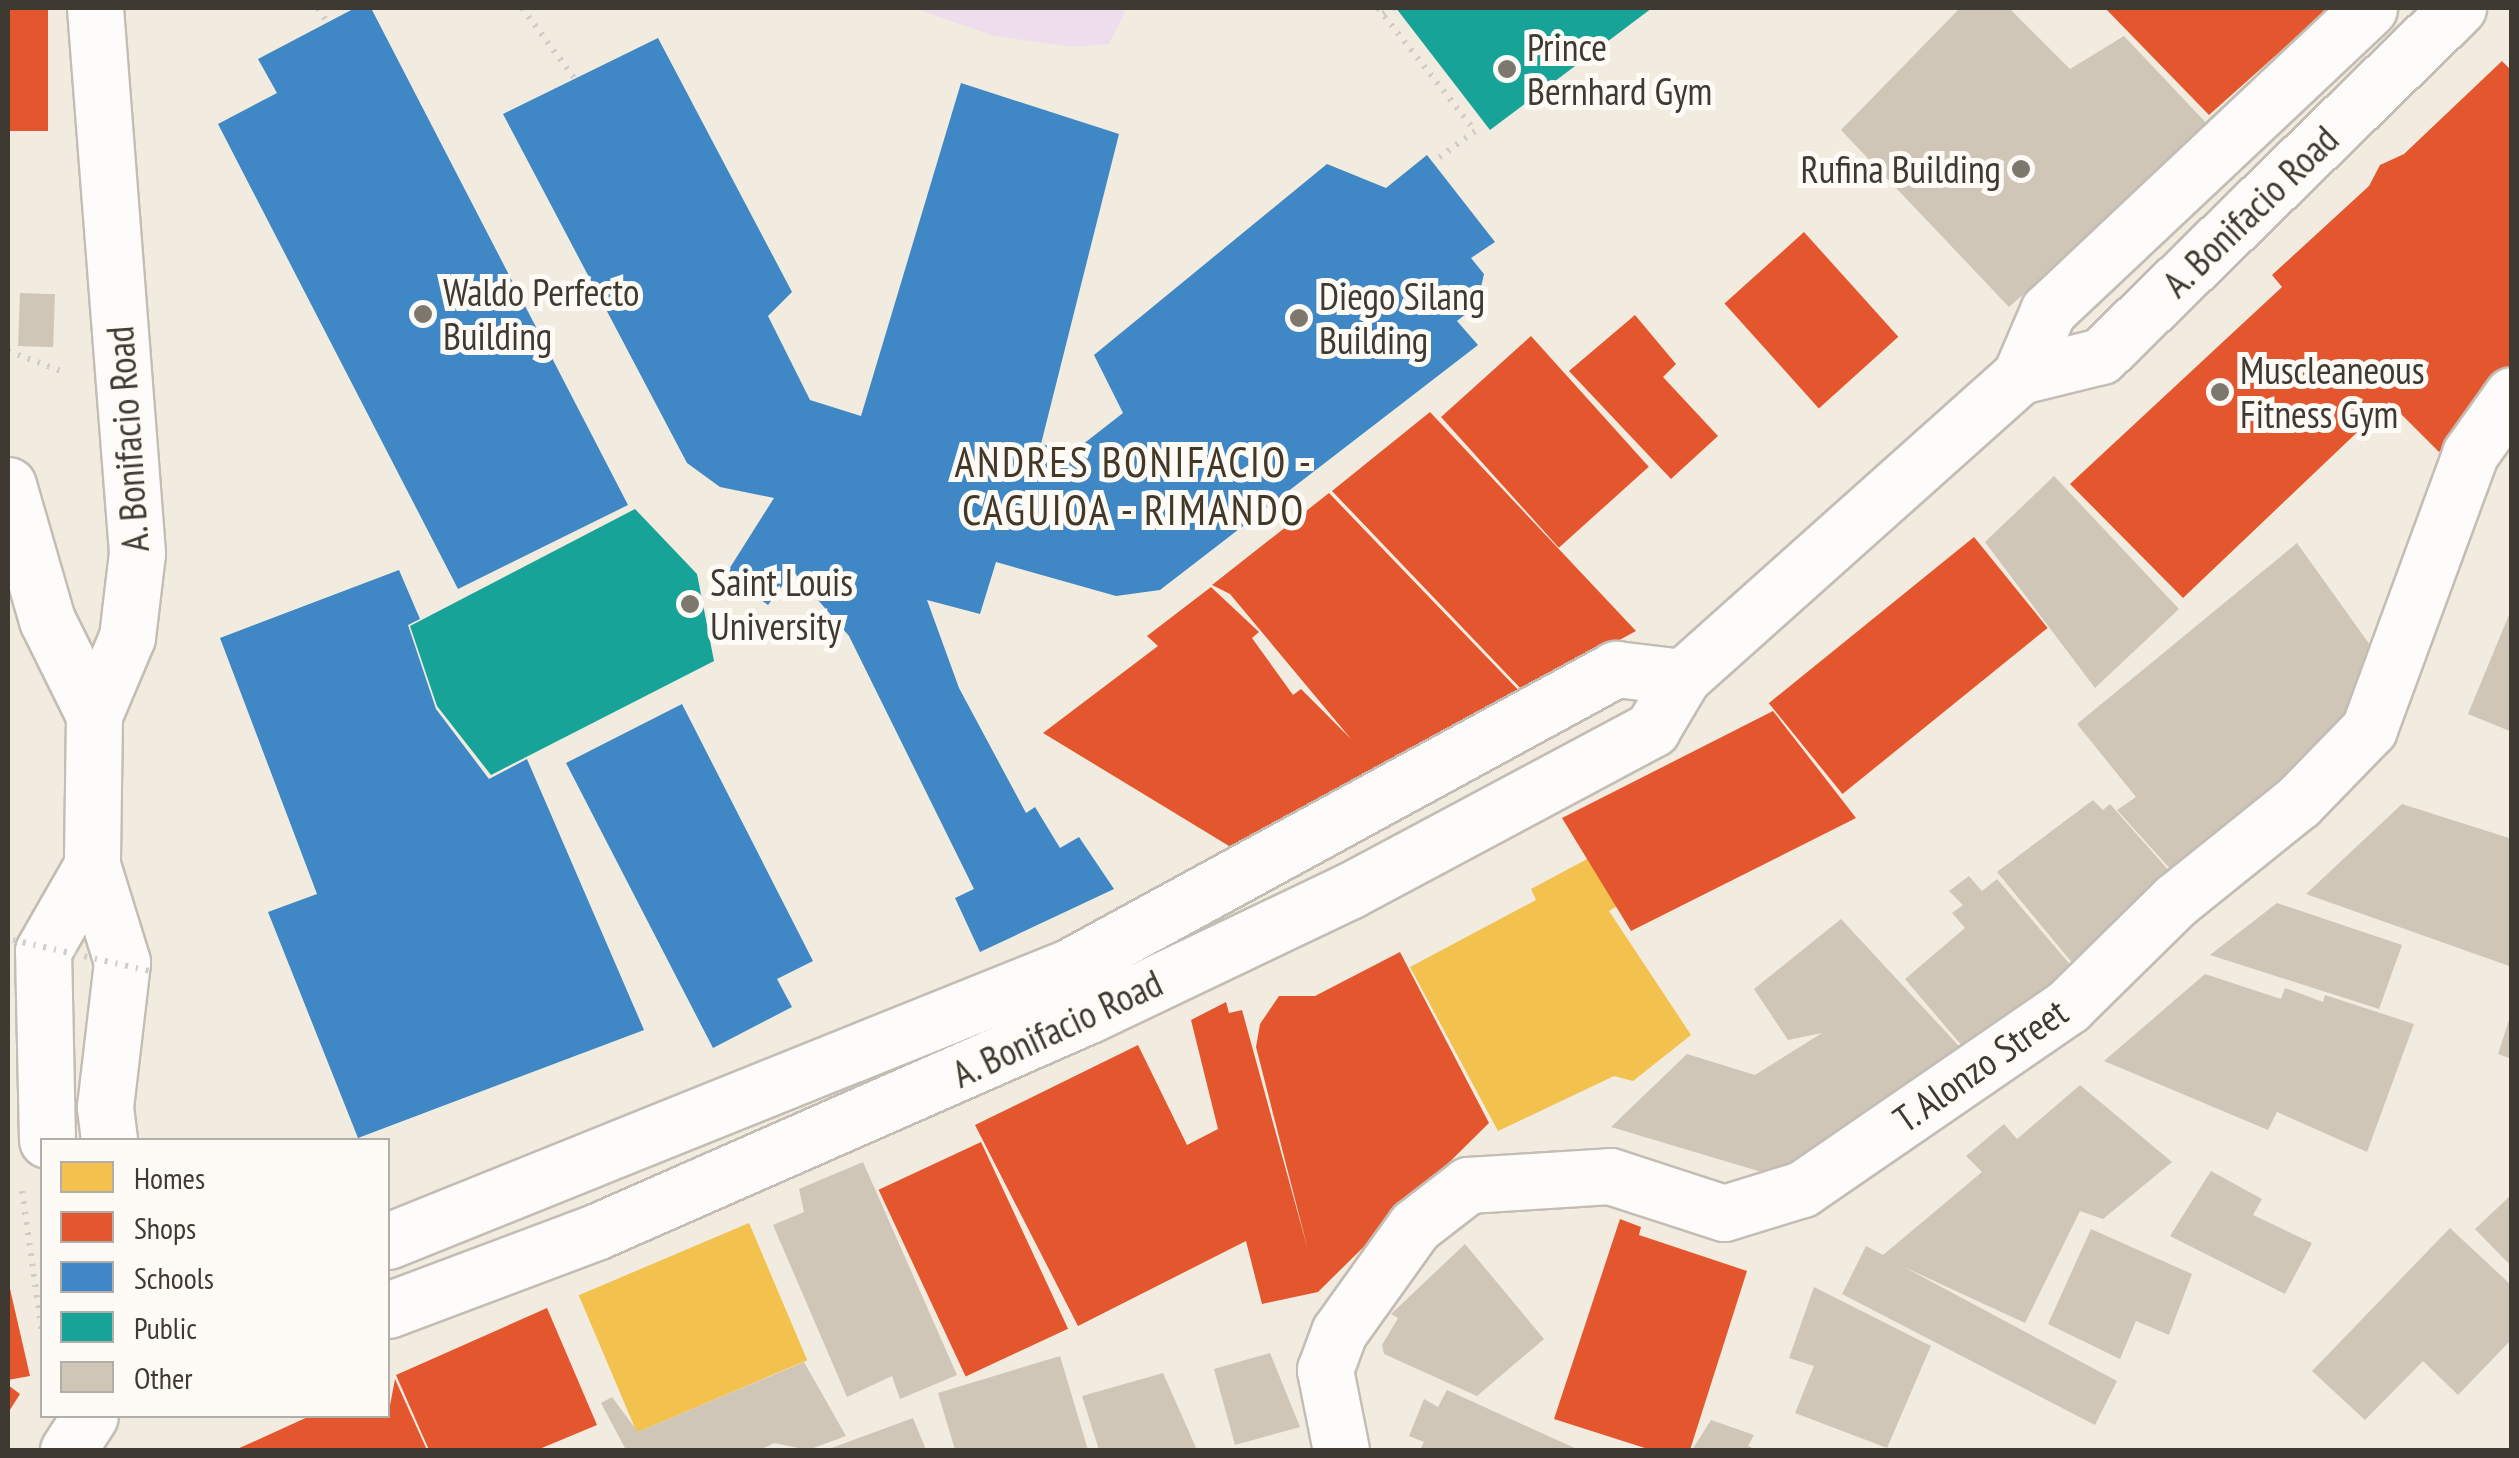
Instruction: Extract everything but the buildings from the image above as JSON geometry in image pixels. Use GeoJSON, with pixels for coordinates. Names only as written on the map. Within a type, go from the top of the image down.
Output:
{"type":"FeatureCollection","features":[{"type":"Feature","properties":{"kind":"main road","name":"A. Bonifacio Road"},"geometry":{"type":"LineString","coordinates":[[95,8],[137,553],[127,638],[94,714],[92,864],[122,962],[105,1107],[110,1138]]}},
{"type":"Feature","properties":{"kind":"main road","name":"A. Bonifacio Road"},"geometry":{"type":"LineString","coordinates":[[390,1309],[598,1231],[976,1066],[1348,891],[1652,729],[1683,676],[2020,376],[2048,311],[2368,8]]}},
{"type":"Feature","properties":{"kind":"main road","name":"A. Bonifacio Road"},"geometry":{"type":"LineString","coordinates":[[2020,376],[2101,356],[2458,8]]}},
{"type":"Feature","properties":{"kind":"main road","name":"T. Alonzo Street"},"geometry":{"type":"LineString","coordinates":[[1341,1450],[1324,1370],[1339,1332],[1415,1226],[1468,1185],[1610,1176],[1724,1213],[1802,1189],[2068,1006],[2176,900],[2298,802],[2369,729],[2470,454],[2512,395]]}},
{"type":"Feature","properties":{"kind":"main road"},"geometry":{"type":"LineString","coordinates":[[8,484],[47,620],[94,714]]}},
{"type":"Feature","properties":{"kind":"main road","name":"A. Bonifacio Road"},"geometry":{"type":"LineString","coordinates":[[390,1239],[1068,968],[1616,669],[1683,676]]}},
{"type":"Feature","properties":{"kind":"main road","name":"A. Bonifacio Road"},"geometry":{"type":"LineString","coordinates":[[34,1155],[43,950],[92,864]]}},
{"type":"Feature","properties":{"kind":"main road"},"geometry":{"type":"LineString","coordinates":[[68,1450],[89,1418]]}},
{"type":"Feature","properties":{"kind":"path"},"geometry":{"type":"LineString","coordinates":[[318,8],[328,22]]}},
{"type":"Feature","properties":{"kind":"path"},"geometry":{"type":"LineString","coordinates":[[522,8],[575,79]]}},
{"type":"Feature","properties":{"kind":"path"},"geometry":{"type":"LineString","coordinates":[[1393,8],[1381,11],[1476,130],[1433,162]]}},
{"type":"Feature","properties":{"kind":"path"},"geometry":{"type":"LineString","coordinates":[[8,351],[74,376]]}},
{"type":"Feature","properties":{"kind":"path"},"geometry":{"type":"LineString","coordinates":[[13,940],[154,972]]}},
{"type":"Feature","properties":{"kind":"path"},"geometry":{"type":"LineString","coordinates":[[34,1155],[40,1288]]}},
{"type":"Feature","properties":{"kind":"shaded area"},"geometry":{"type":"Polygon","coordinates":[[[913,8],[1122,8],[1125,12],[1109,44],[1073,47],[994,36],[913,8]]]}},
{"type":"Feature","properties":{"kind":"place","name":"Prince Bernhard Gym"},"geometry":{"type":"Point","coordinates":[1507,69]}},
{"type":"Feature","properties":{"kind":"place","name":"Rufina Building"},"geometry":{"type":"Point","coordinates":[2021,169]}},
{"type":"Feature","properties":{"kind":"place","name":"Waldo Perfecto Building"},"geometry":{"type":"Point","coordinates":[423,314]}},
{"type":"Feature","properties":{"kind":"place","name":"Diego Silang Building"},"geometry":{"type":"Point","coordinates":[1299,318]}},
{"type":"Feature","properties":{"kind":"place","name":"Muscleaneous Fitness Gym"},"geometry":{"type":"Point","coordinates":[2220,392]}},
{"type":"Feature","properties":{"kind":"place","name":"Saint Louis University"},"geometry":{"type":"Point","coordinates":[690,604]}},
{"type":"Feature","properties":{"kind":"district","name":"ANDRES BONIFACIO - CAGUIOA - RIMANDO"},"geometry":{"type":"Point","coordinates":[1134,486]}}]}
